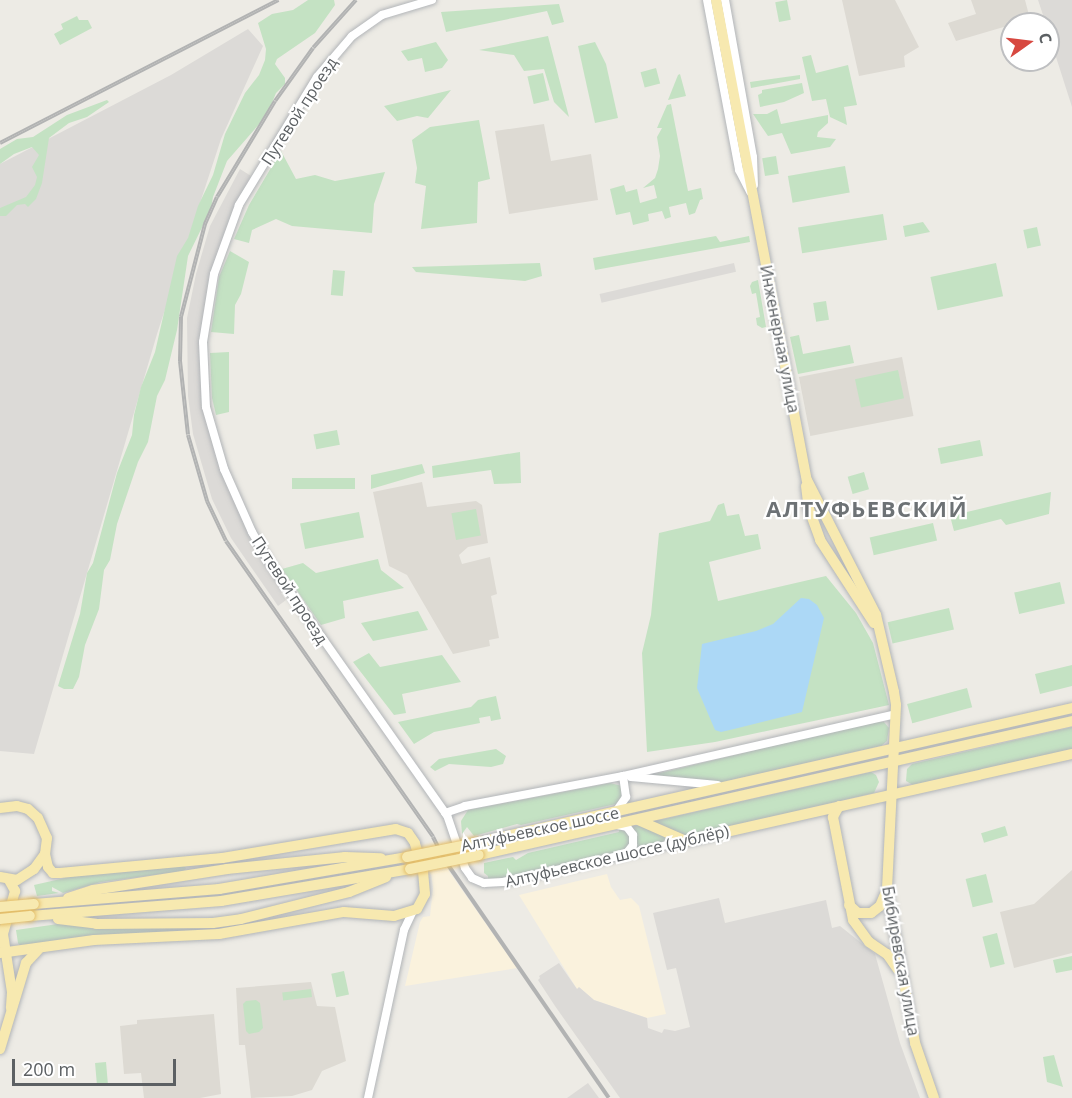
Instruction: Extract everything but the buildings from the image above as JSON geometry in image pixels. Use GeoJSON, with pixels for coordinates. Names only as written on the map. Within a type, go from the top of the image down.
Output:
{"type":"FeatureCollection","features":[{"type":"Feature","properties":{"kind":"main road"},"geometry":{"type":"LineString","coordinates":[[716,0],[753,199]]}},
{"type":"Feature","properties":{"kind":"main road","name":"Инженерная улица"},"geometry":{"type":"LineString","coordinates":[[753,199],[807,480],[809,510],[820,540],[868,613],[884,648]]}},
{"type":"Feature","properties":{"kind":"main road","name":"Инженерная улица"},"geometry":{"type":"LineString","coordinates":[[807,480],[876,615],[895,699],[893,748]]}},
{"type":"Feature","properties":{"kind":"main road","name":"Алтуфьевское шоссе"},"geometry":{"type":"LineString","coordinates":[[0,907],[219,889],[404,858],[610,814],[1072,708]]}},
{"type":"Feature","properties":{"kind":"main road","name":"Алтуфьевское шоссе"},"geometry":{"type":"LineString","coordinates":[[0,919],[239,899],[407,869],[613,826],[1072,721]]}},
{"type":"Feature","properties":{"kind":"main road","name":"Бибиревская улица"},"geometry":{"type":"LineString","coordinates":[[893,748],[887,890],[915,1043],[934,1098]]}},
{"type":"Feature","properties":{"kind":"main road","name":"Алтуфьевское шоссе (дублёр)"},"geometry":{"type":"LineString","coordinates":[[686,841],[1072,754]]}},
{"type":"Feature","properties":{"kind":"main road"},"geometry":{"type":"LineString","coordinates":[[0,808],[18,806],[38,818],[47,838],[45,854],[48,867],[53,873],[172,864],[229,857],[392,829],[404,831],[415,843],[425,883],[422,902],[413,911],[386,916],[344,912],[219,928],[189,937]]}},
{"type":"Feature","properties":{"kind":"main road"},"geometry":{"type":"LineString","coordinates":[[839,806],[833,817],[853,920],[860,932],[887,954],[901,976]]}},
{"type":"Feature","properties":{"kind":"main road"},"geometry":{"type":"LineString","coordinates":[[817,811],[829,818],[835,829]]}},
{"type":"Feature","properties":{"kind":"main road"},"geometry":{"type":"LineString","coordinates":[[638,820],[686,841]]}},
{"type":"Feature","properties":{"kind":"main road"},"geometry":{"type":"LineString","coordinates":[[5,879],[24,877],[34,869],[45,854]]}},
{"type":"Feature","properties":{"kind":"main road"},"geometry":{"type":"LineString","coordinates":[[38,904],[88,891],[226,869],[352,856],[404,858]]}},
{"type":"Feature","properties":{"kind":"main road"},"geometry":{"type":"LineString","coordinates":[[180,876],[229,857]]}},
{"type":"Feature","properties":{"kind":"main road"},"geometry":{"type":"LineString","coordinates":[[172,864],[226,869]]}},
{"type":"Feature","properties":{"kind":"main road"},"geometry":{"type":"LineString","coordinates":[[2,953],[94,940],[189,937],[242,925],[360,889],[407,869]]}},
{"type":"Feature","properties":{"kind":"main road"},"geometry":{"type":"LineString","coordinates":[[5,879],[15,891],[3,934],[2,953],[12,992],[11,1008]]}},
{"type":"Feature","properties":{"kind":"main road"},"geometry":{"type":"LineString","coordinates":[[849,904],[858,913],[871,913],[880,906],[887,890]]}},
{"type":"Feature","properties":{"kind":"main road"},"geometry":{"type":"LineString","coordinates":[[35,916],[91,924],[242,925]]}},
{"type":"Feature","properties":{"kind":"main road"},"geometry":{"type":"LineString","coordinates":[[196,924],[219,928]]}},
{"type":"Feature","properties":{"kind":"main road"},"geometry":{"type":"LineString","coordinates":[[3,934],[22,951]]}},
{"type":"Feature","properties":{"kind":"main road"},"geometry":{"type":"LineString","coordinates":[[0,1049],[28,959],[42,948]]}},
{"type":"Feature","properties":{"kind":"street","name":"Путевой проезд"},"geometry":{"type":"LineString","coordinates":[[432,0],[401,8],[373,20],[351,36],[317,77],[239,205],[214,274],[203,342],[206,407],[224,469],[260,549],[340,667],[445,813]]}},
{"type":"Feature","properties":{"kind":"street","name":"Инженерная улица"},"geometry":{"type":"LineString","coordinates":[[707,0],[739,170],[753,199]]}},
{"type":"Feature","properties":{"kind":"street","name":"Инженерная улица"},"geometry":{"type":"LineString","coordinates":[[725,0],[753,157],[753,199]]}},
{"type":"Feature","properties":{"kind":"street"},"geometry":{"type":"LineString","coordinates":[[647,775],[895,714]]}},
{"type":"Feature","properties":{"kind":"street"},"geometry":{"type":"LineString","coordinates":[[445,813],[465,806],[623,776],[647,775],[735,785]]}},
{"type":"Feature","properties":{"kind":"street"},"geometry":{"type":"LineString","coordinates":[[610,814],[625,801],[623,776]]}},
{"type":"Feature","properties":{"kind":"street","name":"Алтуфьевское шоссе (дублёр)"},"geometry":{"type":"LineString","coordinates":[[445,813],[467,872],[472,878],[484,883],[503,882],[686,841]]}},
{"type":"Feature","properties":{"kind":"street"},"geometry":{"type":"LineString","coordinates":[[613,826],[627,827],[633,835],[632,847],[624,855]]}},
{"type":"Feature","properties":{"kind":"street"},"geometry":{"type":"LineString","coordinates":[[368,1098],[404,933],[413,911]]}},
{"type":"Feature","properties":{"kind":"street"},"geometry":{"type":"LineString","coordinates":[[386,916],[398,920],[404,933]]}},
{"type":"Feature","properties":{"kind":"shaded area"},"geometry":{"type":"Polygon","coordinates":[[[842,0],[895,0],[919,47],[904,56],[905,67],[859,76],[842,0]]]}},
{"type":"Feature","properties":{"kind":"shaded area"},"geometry":{"type":"Polygon","coordinates":[[[971,0],[1025,0],[1028,12],[1000,12],[1000,28],[956,41],[948,23],[976,14],[971,0]]]}},
{"type":"Feature","properties":{"kind":"shaded area"},"geometry":{"type":"Polygon","coordinates":[[[1038,0],[1072,0],[1072,107],[1060,70],[1060,12],[1042,12],[1038,0]]]}},
{"type":"Feature","properties":{"kind":"shaded area"},"geometry":{"type":"Polygon","coordinates":[[[248,29],[263,46],[221,139],[157,334],[34,754],[0,751],[0,164],[171,75],[248,29]]]}},
{"type":"Feature","properties":{"kind":"shaded area"},"geometry":{"type":"Polygon","coordinates":[[[544,124],[551,161],[591,154],[598,200],[509,214],[495,131],[544,124]]]}},
{"type":"Feature","properties":{"kind":"shaded area"},"geometry":{"type":"Polygon","coordinates":[[[240,169],[251,176],[237,203],[211,273],[200,341],[204,408],[249,533],[284,590],[281,593],[286,600],[278,606],[231,538],[212,499],[193,434],[188,396],[187,318],[196,274],[210,226],[240,169]]]}},
{"type":"Feature","properties":{"kind":"shaded area"},"geometry":{"type":"Polygon","coordinates":[[[734,263],[736,272],[602,303],[600,294],[734,263]]]}},
{"type":"Feature","properties":{"kind":"shaded area"},"geometry":{"type":"Polygon","coordinates":[[[902,357],[913,416],[810,436],[799,377],[902,357]]]}},
{"type":"Feature","properties":{"kind":"shaded area"},"geometry":{"type":"Polygon","coordinates":[[[422,482],[427,507],[476,501],[482,505],[488,543],[468,547],[459,555],[462,564],[490,557],[497,594],[491,596],[499,638],[489,640],[490,646],[453,654],[407,575],[389,566],[373,492],[422,482]]]}},
{"type":"Feature","properties":{"kind":"shaded area"},"geometry":{"type":"Polygon","coordinates":[[[448,870],[517,968],[405,986],[420,922],[423,917],[430,916],[433,888],[431,873],[448,870]]]}},
{"type":"Feature","properties":{"kind":"shaded area"},"geometry":{"type":"Polygon","coordinates":[[[1072,870],[1072,953],[1014,968],[1000,912],[1034,904],[1072,870]]]}},
{"type":"Feature","properties":{"kind":"shaded area"},"geometry":{"type":"Polygon","coordinates":[[[607,874],[611,887],[620,900],[631,898],[639,906],[666,1014],[647,1018],[594,1000],[580,988],[577,989],[519,895],[607,874]]]}},
{"type":"Feature","properties":{"kind":"shaded area"},"geometry":{"type":"Polygon","coordinates":[[[719,898],[725,923],[826,900],[832,928],[840,926],[875,954],[900,1043],[920,1098],[620,1098],[555,1006],[538,980],[539,976],[559,963],[577,989],[579,987],[594,1000],[647,1018],[648,1028],[662,1033],[664,1029],[675,1031],[690,1027],[676,968],[667,970],[653,913],[719,898]]]}},
{"type":"Feature","properties":{"kind":"shaded area"},"geometry":{"type":"Polygon","coordinates":[[[311,982],[317,1006],[335,1007],[346,1061],[322,1071],[312,1090],[292,1096],[251,1098],[245,1045],[239,1045],[236,988],[311,982]]]}},
{"type":"Feature","properties":{"kind":"shaded area"},"geometry":{"type":"Polygon","coordinates":[[[214,1014],[221,1094],[200,1098],[144,1098],[141,1073],[124,1074],[120,1026],[137,1024],[137,1020],[214,1014]]]}},
{"type":"Feature","properties":{"kind":"shaded area"},"geometry":{"type":"Polygon","coordinates":[[[588,1083],[599,1098],[567,1098],[588,1083]]]}},
{"type":"Feature","properties":{"kind":"green space"},"geometry":{"type":"Polygon","coordinates":[[[308,0],[334,0],[335,5],[315,33],[277,59],[275,64],[285,78],[285,84],[276,93],[267,115],[227,161],[213,197],[211,209],[188,256],[177,330],[165,380],[157,396],[148,442],[138,462],[117,524],[110,560],[104,570],[99,609],[85,645],[79,677],[73,689],[64,689],[58,686],[80,614],[87,573],[93,563],[117,473],[132,435],[141,387],[155,352],[177,256],[188,238],[198,206],[213,175],[225,134],[245,93],[259,75],[265,60],[266,49],[258,23],[272,14],[293,10],[308,0]]]}},
{"type":"Feature","properties":{"kind":"green space"},"geometry":{"type":"Polygon","coordinates":[[[787,0],[791,20],[779,22],[775,2],[787,0]]]}},
{"type":"Feature","properties":{"kind":"green space"},"geometry":{"type":"Polygon","coordinates":[[[559,4],[564,22],[552,25],[547,11],[446,32],[441,12],[559,4]]]}},
{"type":"Feature","properties":{"kind":"green space"},"geometry":{"type":"Polygon","coordinates":[[[77,16],[79,20],[88,20],[92,28],[60,45],[54,34],[63,29],[61,24],[77,16]]]}},
{"type":"Feature","properties":{"kind":"green space"},"geometry":{"type":"Polygon","coordinates":[[[548,36],[569,117],[554,102],[544,69],[524,71],[514,55],[479,50],[548,36]]]}},
{"type":"Feature","properties":{"kind":"green space"},"geometry":{"type":"Polygon","coordinates":[[[436,42],[448,60],[442,68],[425,72],[422,58],[408,61],[401,51],[436,42]]]}},
{"type":"Feature","properties":{"kind":"green space"},"geometry":{"type":"Polygon","coordinates":[[[595,42],[606,64],[618,118],[595,123],[578,46],[595,42]]]}},
{"type":"Feature","properties":{"kind":"green space"},"geometry":{"type":"Polygon","coordinates":[[[811,55],[816,73],[848,65],[857,105],[844,107],[847,125],[830,117],[826,99],[812,101],[802,57],[811,55]]]}},
{"type":"Feature","properties":{"kind":"green space"},"geometry":{"type":"Polygon","coordinates":[[[656,68],[660,83],[645,88],[641,72],[656,68]]]}},
{"type":"Feature","properties":{"kind":"green space"},"geometry":{"type":"Polygon","coordinates":[[[543,73],[549,100],[534,104],[527,77],[543,73]]]}},
{"type":"Feature","properties":{"kind":"green space"},"geometry":{"type":"Polygon","coordinates":[[[680,74],[686,96],[668,100],[678,75],[680,74]]]}},
{"type":"Feature","properties":{"kind":"green space"},"geometry":{"type":"Polygon","coordinates":[[[800,75],[800,79],[751,88],[750,82],[800,75]]]}},
{"type":"Feature","properties":{"kind":"green space"},"geometry":{"type":"Polygon","coordinates":[[[802,83],[804,93],[784,102],[760,107],[758,95],[762,93],[762,90],[802,83]]]}},
{"type":"Feature","properties":{"kind":"green space"},"geometry":{"type":"Polygon","coordinates":[[[451,90],[428,118],[417,116],[397,121],[384,106],[451,90]]]}},
{"type":"Feature","properties":{"kind":"green space"},"geometry":{"type":"Polygon","coordinates":[[[107,100],[109,102],[87,117],[69,123],[49,138],[42,183],[36,199],[28,207],[25,204],[17,205],[6,216],[0,216],[0,208],[26,197],[35,185],[37,177],[32,167],[39,155],[32,147],[14,154],[0,164],[0,149],[17,139],[33,137],[67,115],[107,100]]]}},
{"type":"Feature","properties":{"kind":"green space"},"geometry":{"type":"Polygon","coordinates":[[[671,104],[688,191],[701,188],[703,199],[700,200],[695,213],[689,215],[686,203],[669,207],[671,217],[665,219],[662,211],[648,214],[649,221],[633,225],[630,212],[616,215],[610,189],[624,185],[626,192],[637,189],[640,203],[657,198],[654,185],[643,188],[655,178],[658,169],[660,156],[657,137],[662,128],[657,128],[667,105],[671,104]]]}},
{"type":"Feature","properties":{"kind":"green space"},"geometry":{"type":"Polygon","coordinates":[[[777,109],[781,124],[828,115],[828,123],[818,132],[817,137],[836,139],[830,147],[791,154],[782,133],[768,136],[753,114],[767,114],[777,109]]]}},
{"type":"Feature","properties":{"kind":"green space"},"geometry":{"type":"Polygon","coordinates":[[[479,120],[490,179],[478,182],[477,223],[421,229],[426,186],[415,183],[417,168],[412,140],[430,127],[479,120]]]}},
{"type":"Feature","properties":{"kind":"green space"},"geometry":{"type":"Polygon","coordinates":[[[281,151],[296,179],[315,175],[335,181],[385,172],[374,204],[372,233],[292,226],[276,219],[252,230],[249,243],[234,239],[249,205],[281,151]]]}},
{"type":"Feature","properties":{"kind":"green space"},"geometry":{"type":"Polygon","coordinates":[[[776,156],[779,174],[765,176],[762,158],[776,156]]]}},
{"type":"Feature","properties":{"kind":"green space"},"geometry":{"type":"Polygon","coordinates":[[[845,166],[850,193],[793,203],[788,176],[845,166]]]}},
{"type":"Feature","properties":{"kind":"green space"},"geometry":{"type":"Polygon","coordinates":[[[883,214],[887,240],[802,253],[798,227],[883,214]]]}},
{"type":"Feature","properties":{"kind":"green space"},"geometry":{"type":"Polygon","coordinates":[[[923,222],[930,232],[905,237],[903,226],[923,222]]]}},
{"type":"Feature","properties":{"kind":"green space"},"geometry":{"type":"Polygon","coordinates":[[[1037,227],[1041,246],[1027,248],[1023,230],[1037,227]]]}},
{"type":"Feature","properties":{"kind":"green space"},"geometry":{"type":"Polygon","coordinates":[[[716,236],[720,242],[749,236],[750,242],[595,270],[593,258],[716,236]]]}},
{"type":"Feature","properties":{"kind":"green space"},"geometry":{"type":"Polygon","coordinates":[[[230,251],[249,262],[241,294],[235,305],[234,334],[211,332],[219,277],[230,251]]]}},
{"type":"Feature","properties":{"kind":"green space"},"geometry":{"type":"Polygon","coordinates":[[[540,263],[542,276],[525,281],[416,272],[412,267],[540,263]]]}},
{"type":"Feature","properties":{"kind":"green space"},"geometry":{"type":"Polygon","coordinates":[[[996,263],[1003,296],[938,310],[930,277],[996,263]]]}},
{"type":"Feature","properties":{"kind":"green space"},"geometry":{"type":"Polygon","coordinates":[[[333,270],[345,271],[343,296],[331,295],[333,270]]]}},
{"type":"Feature","properties":{"kind":"green space"},"geometry":{"type":"Polygon","coordinates":[[[758,280],[766,327],[762,328],[757,325],[756,318],[760,317],[756,293],[752,294],[750,286],[752,282],[758,280]]]}},
{"type":"Feature","properties":{"kind":"green space"},"geometry":{"type":"Polygon","coordinates":[[[826,301],[829,320],[816,322],[813,303],[826,301]]]}},
{"type":"Feature","properties":{"kind":"green space"},"geometry":{"type":"Polygon","coordinates":[[[799,335],[803,354],[850,345],[854,363],[798,374],[790,337],[799,335]]]}},
{"type":"Feature","properties":{"kind":"green space"},"geometry":{"type":"Polygon","coordinates":[[[229,352],[229,412],[216,415],[212,398],[210,353],[229,352]]]}},
{"type":"Feature","properties":{"kind":"green space"},"geometry":{"type":"Polygon","coordinates":[[[898,370],[904,398],[861,408],[855,379],[898,370]]]}},
{"type":"Feature","properties":{"kind":"green space"},"geometry":{"type":"Polygon","coordinates":[[[337,430],[340,445],[316,449],[313,435],[337,430]]]}},
{"type":"Feature","properties":{"kind":"green space"},"geometry":{"type":"Polygon","coordinates":[[[980,440],[983,456],[941,464],[938,448],[980,440]]]}},
{"type":"Feature","properties":{"kind":"green space"},"geometry":{"type":"Polygon","coordinates":[[[520,452],[521,483],[494,484],[491,470],[433,478],[432,466],[520,452]]]}},
{"type":"Feature","properties":{"kind":"green space"},"geometry":{"type":"Polygon","coordinates":[[[422,464],[425,473],[371,489],[371,475],[422,464]]]}},
{"type":"Feature","properties":{"kind":"green space"},"geometry":{"type":"Polygon","coordinates":[[[864,472],[869,489],[853,494],[848,477],[864,472]]]}},
{"type":"Feature","properties":{"kind":"green space"},"geometry":{"type":"Polygon","coordinates":[[[292,478],[355,478],[355,489],[292,489],[292,478]]]}},
{"type":"Feature","properties":{"kind":"green space"},"geometry":{"type":"Polygon","coordinates":[[[1051,492],[1049,514],[1006,525],[1001,519],[954,531],[950,516],[1051,492]]]}},
{"type":"Feature","properties":{"kind":"green space"},"geometry":{"type":"Polygon","coordinates":[[[724,503],[727,516],[739,514],[745,536],[758,534],[761,549],[709,562],[718,601],[826,576],[856,613],[873,643],[889,705],[715,742],[647,752],[642,653],[651,615],[659,533],[710,521],[718,505],[724,503]]]}},
{"type":"Feature","properties":{"kind":"green space"},"geometry":{"type":"Polygon","coordinates":[[[476,509],[481,536],[456,540],[451,513],[476,509]]]}},
{"type":"Feature","properties":{"kind":"green space"},"geometry":{"type":"Polygon","coordinates":[[[359,512],[364,538],[305,549],[300,523],[359,512]]]}},
{"type":"Feature","properties":{"kind":"green space"},"geometry":{"type":"Polygon","coordinates":[[[933,523],[937,541],[874,555],[870,538],[933,523]]]}},
{"type":"Feature","properties":{"kind":"green space"},"geometry":{"type":"Polygon","coordinates":[[[378,559],[381,570],[404,588],[343,601],[345,618],[321,625],[282,569],[303,563],[316,573],[378,559]]]}},
{"type":"Feature","properties":{"kind":"green space"},"geometry":{"type":"Polygon","coordinates":[[[1060,582],[1065,603],[1019,614],[1014,593],[1060,582]]]}},
{"type":"Feature","properties":{"kind":"green space"},"geometry":{"type":"Polygon","coordinates":[[[949,608],[954,629],[893,644],[888,622],[949,608]]]}},
{"type":"Feature","properties":{"kind":"green space"},"geometry":{"type":"Polygon","coordinates":[[[418,611],[428,630],[373,641],[361,623],[418,611]]]}},
{"type":"Feature","properties":{"kind":"green space"},"geometry":{"type":"Polygon","coordinates":[[[369,653],[380,667],[442,655],[461,682],[402,694],[406,713],[394,715],[353,662],[369,653]]]}},
{"type":"Feature","properties":{"kind":"green space"},"geometry":{"type":"Polygon","coordinates":[[[1072,665],[1072,686],[1040,694],[1035,674],[1072,665]]]}},
{"type":"Feature","properties":{"kind":"green space"},"geometry":{"type":"Polygon","coordinates":[[[967,688],[972,707],[912,723],[907,704],[967,688]]]}},
{"type":"Feature","properties":{"kind":"green space"},"geometry":{"type":"Polygon","coordinates":[[[496,696],[501,719],[491,721],[490,716],[479,718],[480,723],[434,732],[414,744],[398,722],[471,707],[478,700],[496,696]]]}},
{"type":"Feature","properties":{"kind":"green space"},"geometry":{"type":"Polygon","coordinates":[[[875,721],[884,722],[889,728],[887,741],[881,746],[719,783],[652,775],[875,721]]]}},
{"type":"Feature","properties":{"kind":"green space"},"geometry":{"type":"Polygon","coordinates":[[[1072,727],[1072,749],[913,785],[906,781],[907,769],[912,764],[1072,727]]]}},
{"type":"Feature","properties":{"kind":"green space"},"geometry":{"type":"Polygon","coordinates":[[[496,749],[506,756],[503,764],[491,767],[449,764],[435,771],[430,767],[439,759],[496,749]]]}},
{"type":"Feature","properties":{"kind":"green space"},"geometry":{"type":"Polygon","coordinates":[[[871,772],[876,775],[879,782],[874,793],[687,837],[651,822],[871,772]]]}},
{"type":"Feature","properties":{"kind":"green space"},"geometry":{"type":"Polygon","coordinates":[[[610,783],[622,786],[621,799],[616,804],[517,824],[474,836],[467,827],[462,834],[461,821],[468,810],[610,783]]]}},
{"type":"Feature","properties":{"kind":"green space"},"geometry":{"type":"Polygon","coordinates":[[[639,825],[669,837],[668,841],[635,848],[631,827],[639,825]]]}},
{"type":"Feature","properties":{"kind":"green space"},"geometry":{"type":"Polygon","coordinates":[[[1005,826],[1008,836],[984,843],[981,833],[1005,826]]]}},
{"type":"Feature","properties":{"kind":"green space"},"geometry":{"type":"Polygon","coordinates":[[[619,829],[629,833],[631,842],[624,851],[493,880],[488,880],[488,876],[484,873],[484,863],[513,857],[516,860],[528,853],[619,832],[619,829]]]}},
{"type":"Feature","properties":{"kind":"green space"},"geometry":{"type":"Polygon","coordinates":[[[184,866],[186,868],[184,871],[101,882],[63,893],[52,887],[52,891],[59,893],[37,896],[34,885],[66,876],[184,866]]]}},
{"type":"Feature","properties":{"kind":"green space"},"geometry":{"type":"Polygon","coordinates":[[[986,874],[993,902],[973,907],[966,879],[986,874]]]}},
{"type":"Feature","properties":{"kind":"green space"},"geometry":{"type":"Polygon","coordinates":[[[58,924],[196,928],[200,930],[20,946],[18,943],[16,930],[58,924]]]}},
{"type":"Feature","properties":{"kind":"green space"},"geometry":{"type":"Polygon","coordinates":[[[997,933],[1005,964],[990,968],[982,937],[997,933]]]}},
{"type":"Feature","properties":{"kind":"green space"},"geometry":{"type":"Polygon","coordinates":[[[1072,956],[1072,970],[1056,973],[1053,960],[1072,956]]]}},
{"type":"Feature","properties":{"kind":"green space"},"geometry":{"type":"Polygon","coordinates":[[[344,971],[349,994],[336,997],[331,974],[344,971]]]}},
{"type":"Feature","properties":{"kind":"green space"},"geometry":{"type":"Polygon","coordinates":[[[311,989],[312,997],[283,1000],[282,993],[311,989]]]}},
{"type":"Feature","properties":{"kind":"green space"},"geometry":{"type":"Polygon","coordinates":[[[256,1000],[260,1003],[263,1028],[259,1032],[249,1034],[246,1031],[243,1004],[246,1001],[256,1000]]]}},
{"type":"Feature","properties":{"kind":"green space"},"geometry":{"type":"Polygon","coordinates":[[[1054,1055],[1063,1087],[1047,1082],[1043,1057],[1054,1055]]]}},
{"type":"Feature","properties":{"kind":"green space"},"geometry":{"type":"Polygon","coordinates":[[[106,1062],[108,1083],[97,1084],[95,1063],[106,1062]]]}},
{"type":"Feature","properties":{"kind":"water"},"geometry":{"type":"Polygon","coordinates":[[[801,598],[809,599],[817,605],[824,618],[802,712],[721,732],[715,730],[697,688],[702,644],[756,631],[773,624],[801,598]]]}},
{"type":"Feature","properties":{"kind":"railway"},"geometry":{"type":"LineString","coordinates":[[0,143],[278,0]]}},
{"type":"Feature","properties":{"kind":"railway"},"geometry":{"type":"LineString","coordinates":[[356,0],[313,48],[275,101],[217,197],[205,224],[181,317],[180,361],[188,435],[207,501],[226,541],[433,837],[444,859],[609,1098]]}},
{"type":"Feature","properties":{"kind":"district","name":"АЛТУФЬЕВСКИЙ"},"geometry":{"type":"Point","coordinates":[867,509]}}]}
